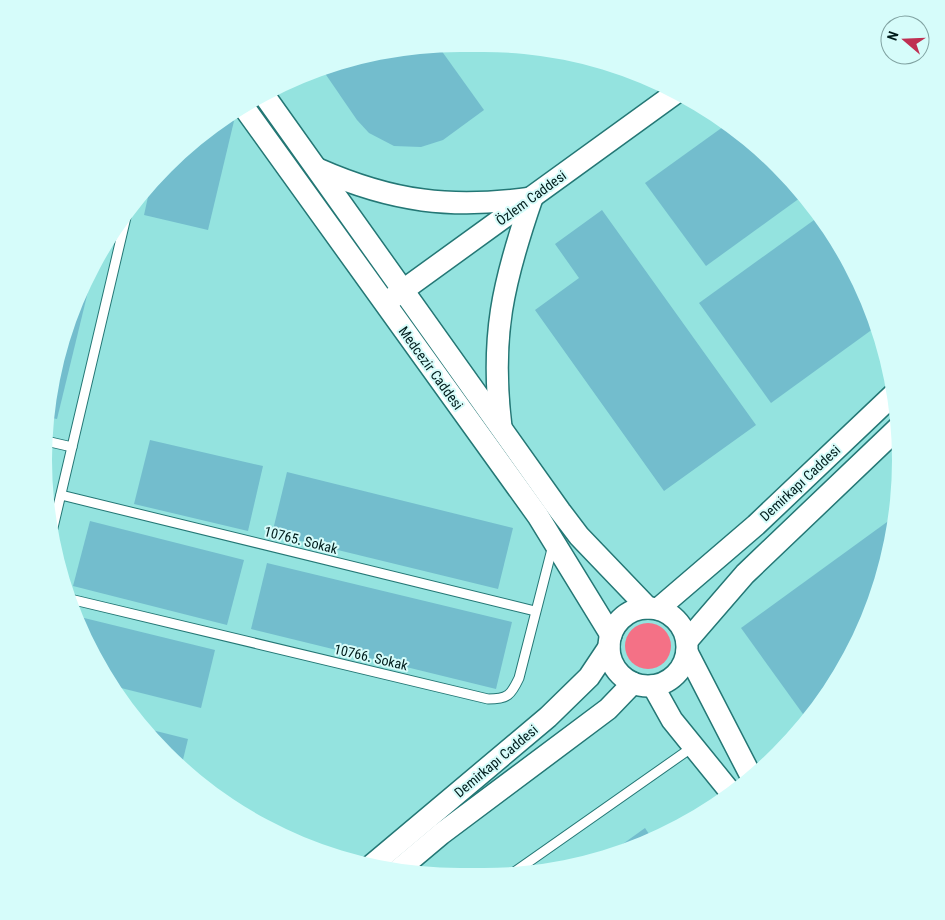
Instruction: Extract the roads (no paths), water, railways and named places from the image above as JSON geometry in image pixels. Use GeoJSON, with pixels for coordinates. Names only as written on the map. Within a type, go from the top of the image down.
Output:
{"type":"FeatureCollection","features":[{"type":"Feature","properties":{"kind":"street","name":"Özlem Caddesi"},"geometry":{"type":"LineString","coordinates":[[384,304],[670,97]]}},
{"type":"Feature","properties":{"kind":"street","name":"Medcezir Caddesi"},"geometry":{"type":"LineString","coordinates":[[268,101],[402,291],[579,536],[653,608]]}},
{"type":"Feature","properties":{"kind":"street","name":"Medcezir Caddesi"},"geometry":{"type":"LineString","coordinates":[[248,112],[554,542],[610,641]]}},
{"type":"Feature","properties":{"kind":"street"},"geometry":{"type":"LineString","coordinates":[[317,169],[369,189],[422,201],[457,204],[494,203],[532,198],[509,265],[502,299],[496,364],[502,430]]}},
{"type":"Feature","properties":{"kind":"street","name":"Demirkapı Caddesi"},"geometry":{"type":"LineString","coordinates":[[653,608],[756,525],[888,400]]}},
{"type":"Feature","properties":{"kind":"street","name":"Demirkapı Caddesi"},"geometry":{"type":"LineString","coordinates":[[687,646],[745,574],[892,436]]}},
{"type":"Feature","properties":{"kind":"street"},"geometry":{"type":"LineString","coordinates":[[727,787],[643,684],[616,668],[610,641],[617,624],[625,616],[636,610],[653,608],[677,621],[687,646],[748,771]]}},
{"type":"Feature","properties":{"kind":"street","name":"Demirkapı Caddesi"},"geometry":{"type":"LineString","coordinates":[[379,859],[542,723],[589,677],[610,641]]}},
{"type":"Feature","properties":{"kind":"street"},"geometry":{"type":"LineString","coordinates":[[643,684],[663,683],[678,671],[687,646]]}},
{"type":"Feature","properties":{"kind":"street","name":"Demirkapı Caddesi"},"geometry":{"type":"LineString","coordinates":[[406,864],[441,834],[643,684]]}},
{"type":"Feature","properties":{"kind":"lane"},"geometry":{"type":"LineString","coordinates":[[56,515],[123,232]]}},
{"type":"Feature","properties":{"kind":"lane"},"geometry":{"type":"LineString","coordinates":[[53,443],[72,447]]}},
{"type":"Feature","properties":{"kind":"lane","name":"10765. Sokak"},"geometry":{"type":"LineString","coordinates":[[61,495],[535,611]]}},
{"type":"Feature","properties":{"kind":"lane","name":"10766. Sokak"},"geometry":{"type":"LineString","coordinates":[[78,601],[478,696],[501,699],[512,693],[520,678],[535,611],[554,542]]}},
{"type":"Feature","properties":{"kind":"lane"},"geometry":{"type":"LineString","coordinates":[[523,866],[694,746]]}}]}
